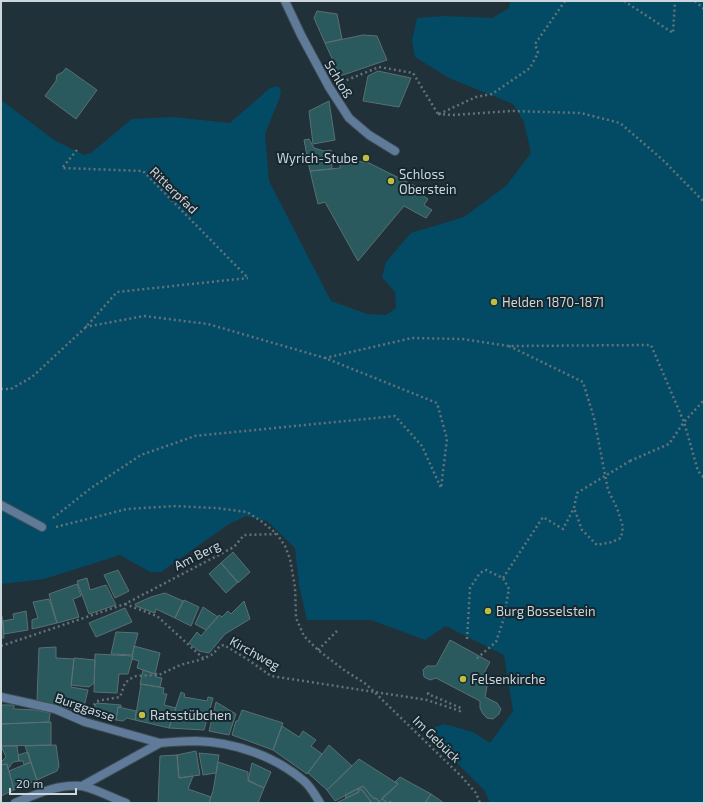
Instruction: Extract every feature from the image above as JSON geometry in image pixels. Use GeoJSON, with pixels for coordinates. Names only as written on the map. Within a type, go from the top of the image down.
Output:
{"type":"FeatureCollection","features":[{"type":"Feature","properties":{"kind":"street","name":"Schloß"},"geometry":{"type":"LineString","coordinates":[[285,1],[300,35],[329,88],[349,118],[369,135],[395,151]]}},
{"type":"Feature","properties":{"kind":"street"},"geometry":{"type":"LineString","coordinates":[[1,505],[42,527]]}},
{"type":"Feature","properties":{"kind":"street","name":"Burggasse"},"geometry":{"type":"LineString","coordinates":[[1,697],[55,709],[85,722],[160,743]]}},
{"type":"Feature","properties":{"kind":"street"},"geometry":{"type":"LineString","coordinates":[[82,786],[160,743],[196,741],[212,742],[251,752],[281,766],[304,781],[313,790],[320,803]]}},
{"type":"Feature","properties":{"kind":"street"},"geometry":{"type":"LineString","coordinates":[[15,803],[46,790],[58,787],[82,786],[126,803]]}},
{"type":"Feature","properties":{"kind":"path"},"geometry":{"type":"LineString","coordinates":[[438,114],[476,97],[492,94],[530,68],[538,54],[535,44],[565,1]]}},
{"type":"Feature","properties":{"kind":"path"},"geometry":{"type":"LineString","coordinates":[[624,1],[673,33],[675,1]]}},
{"type":"Feature","properties":{"kind":"path"},"geometry":{"type":"LineString","coordinates":[[695,1],[704,9]]}},
{"type":"Feature","properties":{"kind":"path"},"geometry":{"type":"LineString","coordinates":[[329,88],[379,67],[410,72],[414,73],[438,114]]}},
{"type":"Feature","properties":{"kind":"path"},"geometry":{"type":"LineString","coordinates":[[438,114],[453,115],[511,111],[582,113],[620,123],[663,160],[704,202]]}},
{"type":"Feature","properties":{"kind":"path","name":"Ritterpfad"},"geometry":{"type":"LineString","coordinates":[[78,150],[62,168],[143,171],[248,278],[116,292],[85,328]]}},
{"type":"Feature","properties":{"kind":"path"},"geometry":{"type":"LineString","coordinates":[[1,389],[11,389],[32,377],[85,328],[144,316],[208,324],[325,358],[437,403],[447,439],[441,488],[422,446],[395,416],[195,436],[141,455],[91,488],[42,527]]}},
{"type":"Feature","properties":{"kind":"path"},"geometry":{"type":"LineString","coordinates":[[325,358],[412,338],[463,340],[509,346],[651,345],[684,422],[698,471],[704,478]]}},
{"type":"Feature","properties":{"kind":"path"},"geometry":{"type":"LineString","coordinates":[[509,346],[583,382],[594,418],[608,490],[617,508],[623,527],[621,538],[612,542],[597,545],[582,530],[574,508]]}},
{"type":"Feature","properties":{"kind":"path"},"geometry":{"type":"LineString","coordinates":[[503,578],[542,517],[564,529],[574,508],[577,493],[630,462],[669,444],[684,422],[704,400]]}},
{"type":"Feature","properties":{"kind":"path"},"geometry":{"type":"LineString","coordinates":[[42,527],[62,526],[127,509],[176,506],[216,508],[247,512],[277,534]]}},
{"type":"Feature","properties":{"kind":"path","name":"Am Berg"},"geometry":{"type":"LineString","coordinates":[[1,646],[125,604],[234,547],[244,535],[277,534]]}},
{"type":"Feature","properties":{"kind":"path","name":"Im Gebück"},"geometry":{"type":"LineString","coordinates":[[277,534],[285,546],[290,559],[295,587],[296,618],[304,636],[318,650],[344,670],[366,684],[462,777],[476,793],[480,803]]}},
{"type":"Feature","properties":{"kind":"path"},"geometry":{"type":"LineString","coordinates":[[467,639],[470,588],[480,573],[486,570],[503,578],[508,589],[503,621],[496,642],[475,660]]}},
{"type":"Feature","properties":{"kind":"path"},"geometry":{"type":"LineString","coordinates":[[125,604],[157,616],[203,659]]}},
{"type":"Feature","properties":{"kind":"path"},"geometry":{"type":"LineString","coordinates":[[318,650],[337,631]]}},
{"type":"Feature","properties":{"kind":"path","name":"Kirchweg"},"geometry":{"type":"LineString","coordinates":[[85,722],[92,707],[97,701],[120,697],[125,683],[130,679],[136,676],[159,674],[180,665],[203,659],[213,654],[220,646],[224,645],[271,676],[375,693]]}},
{"type":"Feature","properties":{"kind":"path"},"geometry":{"type":"LineString","coordinates":[[375,693],[427,700],[460,711],[461,708],[428,694],[429,690]]}},
{"type":"Feature","properties":{"kind":"shaded area"},"geometry":{"type":"Polygon","coordinates":[[[510,1],[704,1],[704,803],[490,803],[485,791],[428,734],[429,729],[444,724],[473,732],[490,743],[513,711],[504,655],[446,626],[425,640],[371,620],[307,620],[299,585],[295,548],[267,521],[246,516],[229,524],[161,572],[150,572],[120,555],[44,579],[1,584],[1,100],[54,140],[84,155],[91,153],[132,119],[173,117],[230,123],[270,88],[277,86],[281,90],[280,97],[265,134],[269,181],[331,301],[367,314],[386,315],[396,308],[395,292],[382,277],[386,262],[411,233],[464,217],[506,186],[531,153],[524,122],[513,104],[449,78],[415,57],[412,41],[417,18],[444,16],[492,18],[509,8],[510,1]]]}},
{"type":"Feature","properties":{"kind":"building"},"geometry":{"type":"Polygon","coordinates":[[[317,11],[337,14],[342,39],[325,43],[314,18],[317,11]]]}},
{"type":"Feature","properties":{"kind":"building"},"geometry":{"type":"Polygon","coordinates":[[[363,35],[377,36],[387,60],[340,76],[325,43],[363,35]]]}},
{"type":"Feature","properties":{"kind":"building"},"geometry":{"type":"Polygon","coordinates":[[[66,68],[97,90],[76,119],[45,96],[56,81],[57,75],[63,72],[66,68]]]}},
{"type":"Feature","properties":{"kind":"building"},"geometry":{"type":"Polygon","coordinates":[[[378,71],[411,78],[399,107],[363,101],[368,76],[378,71]]]}},
{"type":"Feature","properties":{"kind":"building"},"geometry":{"type":"Polygon","coordinates":[[[329,101],[335,140],[313,144],[309,111],[329,101]]]}},
{"type":"Feature","properties":{"kind":"building"},"geometry":{"type":"Polygon","coordinates":[[[309,139],[314,148],[324,151],[331,150],[332,169],[310,171],[304,140],[309,139]]]}},
{"type":"Feature","properties":{"kind":"building","name":"Schloss Oberstein"},"geometry":{"type":"Polygon","coordinates":[[[344,159],[369,163],[417,187],[415,190],[428,199],[424,205],[432,210],[426,218],[404,206],[358,261],[325,202],[318,204],[310,171],[340,168],[340,163],[344,159]]]}},
{"type":"Feature","properties":{"kind":"building"},"geometry":{"type":"Polygon","coordinates":[[[233,552],[250,572],[238,583],[221,563],[233,552]]]}},
{"type":"Feature","properties":{"kind":"building"},"geometry":{"type":"Polygon","coordinates":[[[221,563],[238,582],[226,593],[209,574],[221,563]]]}},
{"type":"Feature","properties":{"kind":"building"},"geometry":{"type":"Polygon","coordinates":[[[118,570],[129,591],[115,598],[104,575],[118,570]]]}},
{"type":"Feature","properties":{"kind":"building"},"geometry":{"type":"Polygon","coordinates":[[[87,578],[90,590],[106,585],[116,605],[89,614],[77,581],[87,578]]]}},
{"type":"Feature","properties":{"kind":"building"},"geometry":{"type":"Polygon","coordinates":[[[77,584],[81,596],[73,599],[79,617],[57,623],[49,594],[77,584]]]}},
{"type":"Feature","properties":{"kind":"building"},"geometry":{"type":"Polygon","coordinates":[[[165,593],[183,601],[175,618],[156,609],[155,613],[136,606],[135,604],[151,597],[165,593]]]}},
{"type":"Feature","properties":{"kind":"building"},"geometry":{"type":"Polygon","coordinates":[[[49,599],[57,623],[32,629],[32,620],[38,618],[33,602],[49,599]]]}},
{"type":"Feature","properties":{"kind":"building"},"geometry":{"type":"Polygon","coordinates":[[[184,600],[199,607],[191,626],[175,618],[184,600]]]}},
{"type":"Feature","properties":{"kind":"building"},"geometry":{"type":"Polygon","coordinates":[[[244,601],[250,619],[225,634],[209,653],[199,651],[189,643],[197,632],[201,636],[219,615],[222,617],[228,611],[231,614],[244,601]]]}},
{"type":"Feature","properties":{"kind":"building"},"geometry":{"type":"Polygon","coordinates":[[[203,607],[218,617],[206,630],[195,624],[203,607]]]}},
{"type":"Feature","properties":{"kind":"building"},"geometry":{"type":"Polygon","coordinates":[[[125,608],[132,622],[96,637],[89,623],[125,608]]]}},
{"type":"Feature","properties":{"kind":"building"},"geometry":{"type":"Polygon","coordinates":[[[26,611],[28,630],[4,634],[3,621],[14,619],[13,614],[26,611]]]}},
{"type":"Feature","properties":{"kind":"building"},"geometry":{"type":"Polygon","coordinates":[[[2,616],[4,638],[1,638],[2,616]]]}},
{"type":"Feature","properties":{"kind":"building"},"geometry":{"type":"Polygon","coordinates":[[[116,632],[138,633],[132,655],[111,654],[116,632]]]}},
{"type":"Feature","properties":{"kind":"building","name":"Felsenkirche"},"geometry":{"type":"Polygon","coordinates":[[[450,640],[490,662],[484,673],[489,675],[485,697],[497,703],[501,709],[499,714],[493,719],[487,718],[483,714],[480,708],[480,701],[436,678],[430,680],[424,677],[423,670],[427,666],[436,666],[450,640]]]}},
{"type":"Feature","properties":{"kind":"building"},"geometry":{"type":"Polygon","coordinates":[[[134,646],[160,653],[155,674],[137,668],[139,661],[132,659],[134,646]]]}},
{"type":"Feature","properties":{"kind":"building"},"geometry":{"type":"Polygon","coordinates":[[[56,647],[56,658],[74,659],[71,687],[88,690],[83,711],[37,701],[39,648],[56,647]]]}},
{"type":"Feature","properties":{"kind":"building"},"geometry":{"type":"Polygon","coordinates":[[[95,654],[133,656],[128,674],[119,674],[117,693],[94,692],[95,654]]]}},
{"type":"Feature","properties":{"kind":"building"},"geometry":{"type":"Polygon","coordinates":[[[74,658],[95,660],[94,683],[89,687],[71,685],[74,658]]]}},
{"type":"Feature","properties":{"kind":"building"},"geometry":{"type":"Polygon","coordinates":[[[143,670],[155,674],[157,673],[156,677],[162,678],[160,687],[140,684],[143,670]]]}},
{"type":"Feature","properties":{"kind":"building"},"geometry":{"type":"Polygon","coordinates":[[[141,684],[164,688],[163,694],[167,694],[164,705],[176,708],[169,728],[135,720],[141,684]]]}},
{"type":"Feature","properties":{"kind":"building"},"geometry":{"type":"Polygon","coordinates":[[[181,692],[185,694],[184,697],[207,701],[208,697],[213,698],[204,730],[169,728],[181,692]]]}},
{"type":"Feature","properties":{"kind":"building"},"geometry":{"type":"Polygon","coordinates":[[[216,702],[236,714],[229,735],[209,731],[216,702]]]}},
{"type":"Feature","properties":{"kind":"building"},"geometry":{"type":"Polygon","coordinates":[[[97,703],[121,705],[121,707],[118,707],[116,720],[105,718],[102,714],[93,713],[97,703]]]}},
{"type":"Feature","properties":{"kind":"building"},"geometry":{"type":"Polygon","coordinates":[[[1,705],[14,705],[14,709],[36,710],[50,713],[49,722],[1,724],[1,705]]]}},
{"type":"Feature","properties":{"kind":"building"},"geometry":{"type":"Polygon","coordinates":[[[118,707],[136,711],[135,720],[127,718],[123,721],[116,720],[118,707]]]}},
{"type":"Feature","properties":{"kind":"building"},"geometry":{"type":"Polygon","coordinates":[[[242,710],[283,723],[273,750],[232,735],[236,721],[238,721],[242,710]]]}},
{"type":"Feature","properties":{"kind":"building"},"geometry":{"type":"Polygon","coordinates":[[[51,722],[51,745],[1,746],[1,724],[51,722]]]}},
{"type":"Feature","properties":{"kind":"building"},"geometry":{"type":"Polygon","coordinates":[[[282,726],[299,737],[303,731],[316,740],[311,746],[322,754],[307,774],[273,750],[282,726]]]}},
{"type":"Feature","properties":{"kind":"building"},"geometry":{"type":"Polygon","coordinates":[[[56,745],[59,766],[57,771],[37,780],[25,746],[56,745]]]}},
{"type":"Feature","properties":{"kind":"building"},"geometry":{"type":"Polygon","coordinates":[[[329,745],[352,766],[327,790],[308,773],[329,745]]]}},
{"type":"Feature","properties":{"kind":"building"},"geometry":{"type":"Polygon","coordinates":[[[1,746],[17,746],[19,761],[13,762],[8,769],[7,764],[1,765],[1,762],[6,757],[1,746]]]}},
{"type":"Feature","properties":{"kind":"building"},"geometry":{"type":"Polygon","coordinates":[[[196,751],[200,775],[179,778],[177,755],[196,751]]]}},
{"type":"Feature","properties":{"kind":"building"},"geometry":{"type":"Polygon","coordinates":[[[28,752],[31,762],[24,765],[23,761],[19,761],[18,755],[28,752]]]}},
{"type":"Feature","properties":{"kind":"building"},"geometry":{"type":"Polygon","coordinates":[[[199,753],[219,755],[216,773],[203,775],[199,753]]]}},
{"type":"Feature","properties":{"kind":"building"},"geometry":{"type":"Polygon","coordinates":[[[177,755],[179,778],[193,776],[188,789],[211,797],[209,803],[158,803],[160,756],[177,755]]]}},
{"type":"Feature","properties":{"kind":"building"},"geometry":{"type":"Polygon","coordinates":[[[359,759],[398,784],[379,802],[376,798],[374,799],[363,786],[335,801],[327,790],[359,759]]]}},
{"type":"Feature","properties":{"kind":"building"},"geometry":{"type":"Polygon","coordinates":[[[31,762],[37,780],[14,790],[9,771],[31,762]]]}},
{"type":"Feature","properties":{"kind":"building"},"geometry":{"type":"Polygon","coordinates":[[[218,762],[248,772],[248,780],[264,788],[258,803],[209,803],[213,791],[218,762]]]}},
{"type":"Feature","properties":{"kind":"building"},"geometry":{"type":"Polygon","coordinates":[[[252,763],[271,772],[264,788],[248,781],[252,763]]]}},
{"type":"Feature","properties":{"kind":"building"},"geometry":{"type":"Polygon","coordinates":[[[7,764],[14,790],[1,796],[1,765],[7,764]]]}},
{"type":"Feature","properties":{"kind":"building"},"geometry":{"type":"Polygon","coordinates":[[[400,777],[431,794],[425,803],[393,803],[390,801],[388,803],[382,799],[398,784],[395,782],[400,777]]]}},
{"type":"Feature","properties":{"kind":"building"},"geometry":{"type":"Polygon","coordinates":[[[363,786],[374,799],[376,798],[379,802],[382,799],[388,803],[372,803],[360,789],[358,790],[359,792],[346,798],[345,795],[363,786]]]}},
{"type":"Feature","properties":{"kind":"building"},"geometry":{"type":"Polygon","coordinates":[[[360,789],[372,803],[336,803],[359,792],[358,790],[360,789]]]}},
{"type":"Feature","properties":{"kind":"building"},"geometry":{"type":"Polygon","coordinates":[[[431,794],[444,803],[425,803],[431,794]]]}},
{"type":"Feature","properties":{"kind":"place","name":"Wyrich-Stube"},"geometry":{"type":"Point","coordinates":[366,158]}},
{"type":"Feature","properties":{"kind":"place","name":"Schloss Oberstein"},"geometry":{"type":"Point","coordinates":[391,181]}},
{"type":"Feature","properties":{"kind":"place","name":"Helden 1870-1871"},"geometry":{"type":"Point","coordinates":[494,302]}},
{"type":"Feature","properties":{"kind":"place","name":"Burg Bosselstein"},"geometry":{"type":"Point","coordinates":[488,611]}},
{"type":"Feature","properties":{"kind":"place","name":"Felsenkirche"},"geometry":{"type":"Point","coordinates":[463,679]}},
{"type":"Feature","properties":{"kind":"place","name":"Ratsstübchen"},"geometry":{"type":"Point","coordinates":[142,715]}}]}
